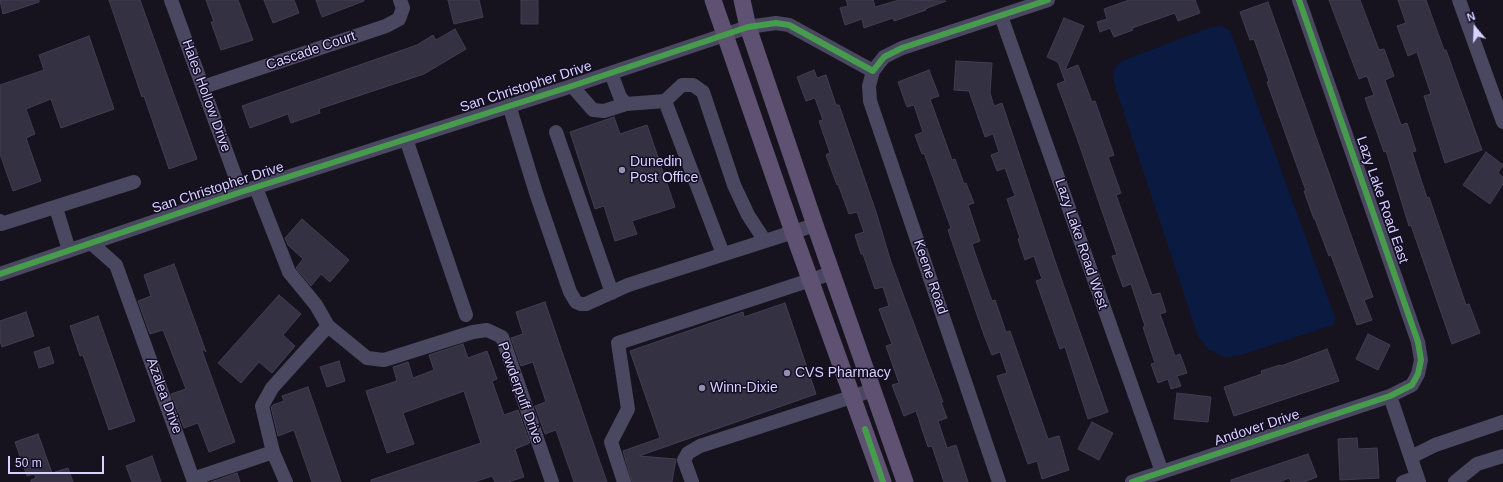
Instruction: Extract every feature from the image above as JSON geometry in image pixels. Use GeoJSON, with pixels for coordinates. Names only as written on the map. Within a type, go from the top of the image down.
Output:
{"type":"FeatureCollection","features":[{"type":"Feature","properties":{"kind":"main road"},"geometry":{"type":"LineString","coordinates":[[713,0],[793,232],[854,396],[883,482]]}},
{"type":"Feature","properties":{"kind":"main road"},"geometry":{"type":"LineString","coordinates":[[742,0],[748,27],[815,225],[905,482]]}},
{"type":"Feature","properties":{"kind":"street","name":"Hales Hollow Drive"},"geometry":{"type":"LineString","coordinates":[[171,0],[241,192]]}},
{"type":"Feature","properties":{"kind":"street","name":"Cascade Court"},"geometry":{"type":"LineString","coordinates":[[203,87],[386,26],[399,19],[403,8],[400,0]]}},
{"type":"Feature","properties":{"kind":"street"},"geometry":{"type":"LineString","coordinates":[[873,71],[884,56],[902,48],[1048,0]]}},
{"type":"Feature","properties":{"kind":"street","name":"Lazy Lake Road East"},"geometry":{"type":"LineString","coordinates":[[1299,0],[1418,342],[1421,360],[1418,374],[1412,385],[1390,396]]}},
{"type":"Feature","properties":{"kind":"street"},"geometry":{"type":"LineString","coordinates":[[1461,0],[1501,117]]}},
{"type":"Feature","properties":{"kind":"street","name":"Lazy Lake Road West"},"geometry":{"type":"LineString","coordinates":[[1001,16],[1162,472]]}},
{"type":"Feature","properties":{"kind":"street","name":"San Christopher Drive"},"geometry":{"type":"LineString","coordinates":[[0,274],[241,192],[572,86],[748,27],[776,23],[789,25],[873,71]]}},
{"type":"Feature","properties":{"kind":"street","name":"Keene Road"},"geometry":{"type":"LineString","coordinates":[[873,71],[869,86],[870,101],[999,482]]}},
{"type":"Feature","properties":{"kind":"street"},"geometry":{"type":"LineString","coordinates":[[611,73],[620,97],[626,104]]}},
{"type":"Feature","properties":{"kind":"street"},"geometry":{"type":"LineString","coordinates":[[572,86],[593,110],[604,111],[626,104],[665,101],[682,85],[693,85],[703,92],[734,185],[748,216],[766,240]]}},
{"type":"Feature","properties":{"kind":"street"},"geometry":{"type":"LineString","coordinates":[[665,101],[722,254]]}},
{"type":"Feature","properties":{"kind":"street"},"geometry":{"type":"LineString","coordinates":[[510,105],[536,193],[573,298],[580,304],[586,304],[628,285],[815,225]]}},
{"type":"Feature","properties":{"kind":"street"},"geometry":{"type":"LineString","coordinates":[[556,132],[612,293]]}},
{"type":"Feature","properties":{"kind":"street"},"geometry":{"type":"LineString","coordinates":[[406,139],[466,315]]}},
{"type":"Feature","properties":{"kind":"street"},"geometry":{"type":"LineString","coordinates":[[0,223],[56,208],[134,182]]}},
{"type":"Feature","properties":{"kind":"street","name":"Powderpuff Drive"},"geometry":{"type":"LineString","coordinates":[[256,188],[289,272],[316,305],[328,326],[367,358],[384,360],[473,332],[487,330],[502,337],[552,482]]}},
{"type":"Feature","properties":{"kind":"street"},"geometry":{"type":"LineString","coordinates":[[56,208],[69,250]]}},
{"type":"Feature","properties":{"kind":"street","name":"Azalea Drive"},"geometry":{"type":"LineString","coordinates":[[91,243],[116,265],[193,480],[273,452]]}},
{"type":"Feature","properties":{"kind":"street"},"geometry":{"type":"LineString","coordinates":[[624,482],[611,442],[628,409],[618,343],[832,273]]}},
{"type":"Feature","properties":{"kind":"street"},"geometry":{"type":"LineString","coordinates":[[286,482],[273,452],[262,406],[272,388],[328,326]]}},
{"type":"Feature","properties":{"kind":"street"},"geometry":{"type":"LineString","coordinates":[[692,482],[684,460],[688,453],[700,446],[872,390]]}},
{"type":"Feature","properties":{"kind":"street"},"geometry":{"type":"LineString","coordinates":[[1390,396],[1418,480],[1403,482]]}},
{"type":"Feature","properties":{"kind":"street","name":"Andover Drive"},"geometry":{"type":"LineString","coordinates":[[1132,482],[1390,396]]}},
{"type":"Feature","properties":{"kind":"street"},"geometry":{"type":"LineString","coordinates":[[1411,457],[1434,445],[1503,422]]}},
{"type":"Feature","properties":{"kind":"street"},"geometry":{"type":"LineString","coordinates":[[1454,482],[1477,464],[1503,456]]}},
{"type":"Feature","properties":{"kind":"water"},"geometry":{"type":"Polygon","coordinates":[[[1220,26],[1228,29],[1231,33],[1336,320],[1333,325],[1242,355],[1224,357],[1208,349],[1198,336],[1114,83],[1113,72],[1117,65],[1122,61],[1209,28],[1220,26]]]}},
{"type":"Feature","properties":{"kind":"building"},"geometry":{"type":"Polygon","coordinates":[[[0,0],[39,0],[39,2],[3,14],[0,0]]]}},
{"type":"Feature","properties":{"kind":"building"},"geometry":{"type":"Polygon","coordinates":[[[109,0],[140,0],[197,159],[169,169],[144,96],[142,97],[109,0]]]}},
{"type":"Feature","properties":{"kind":"building"},"geometry":{"type":"Polygon","coordinates":[[[206,0],[238,0],[253,40],[221,50],[211,22],[214,22],[206,0]]]}},
{"type":"Feature","properties":{"kind":"building"},"geometry":{"type":"Polygon","coordinates":[[[264,0],[294,0],[299,13],[273,23],[264,0]]]}},
{"type":"Feature","properties":{"kind":"building"},"geometry":{"type":"Polygon","coordinates":[[[316,0],[364,0],[364,1],[322,17],[316,0]]]}},
{"type":"Feature","properties":{"kind":"building"},"geometry":{"type":"Polygon","coordinates":[[[448,0],[479,0],[483,17],[454,24],[448,0]]]}},
{"type":"Feature","properties":{"kind":"building"},"geometry":{"type":"Polygon","coordinates":[[[521,0],[538,0],[538,24],[521,24],[521,0]]]}},
{"type":"Feature","properties":{"kind":"building"},"geometry":{"type":"Polygon","coordinates":[[[846,0],[873,0],[875,7],[899,0],[946,1],[925,9],[926,10],[894,21],[893,18],[864,28],[862,19],[845,25],[840,8],[848,6],[846,0]]]}},
{"type":"Feature","properties":{"kind":"building"},"geometry":{"type":"Polygon","coordinates":[[[1129,0],[1195,0],[1200,13],[1178,21],[1175,13],[1132,28],[1133,30],[1114,37],[1110,28],[1100,32],[1097,22],[1107,19],[1104,9],[1129,0]]]}},
{"type":"Feature","properties":{"kind":"building"},"geometry":{"type":"Polygon","coordinates":[[[1329,0],[1360,0],[1379,50],[1384,49],[1394,76],[1385,80],[1401,125],[1407,123],[1416,151],[1412,152],[1427,198],[1429,197],[1466,305],[1469,304],[1480,333],[1452,344],[1411,225],[1409,226],[1386,151],[1384,152],[1365,98],[1374,95],[1367,76],[1359,79],[1329,0]]]}},
{"type":"Feature","properties":{"kind":"building"},"geometry":{"type":"Polygon","coordinates":[[[1398,0],[1426,0],[1444,50],[1446,50],[1482,150],[1445,163],[1424,96],[1431,94],[1417,52],[1408,56],[1397,26],[1406,23],[1398,0]]]}},
{"type":"Feature","properties":{"kind":"building"},"geometry":{"type":"Polygon","coordinates":[[[1268,2],[1373,297],[1364,300],[1372,320],[1357,325],[1331,255],[1329,256],[1314,219],[1304,191],[1306,191],[1267,82],[1269,81],[1254,39],[1250,40],[1240,12],[1268,2]]]}},
{"type":"Feature","properties":{"kind":"building"},"geometry":{"type":"Polygon","coordinates":[[[1064,18],[1084,26],[1065,70],[1078,65],[1092,102],[1095,101],[1114,155],[1108,157],[1121,193],[1116,195],[1152,295],[1160,293],[1166,312],[1160,314],[1175,356],[1180,354],[1187,373],[1177,376],[1181,386],[1171,389],[1168,379],[1158,383],[1151,364],[1155,363],[1143,327],[1145,326],[1131,284],[1123,287],[1112,256],[1117,255],[1057,84],[1065,81],[1058,62],[1047,57],[1064,18]]]}},
{"type":"Feature","properties":{"kind":"building"},"geometry":{"type":"Polygon","coordinates":[[[455,29],[466,49],[424,74],[319,109],[320,113],[291,123],[288,114],[250,128],[242,106],[417,45],[433,35],[436,40],[455,29]]]}},
{"type":"Feature","properties":{"kind":"building"},"geometry":{"type":"Polygon","coordinates":[[[89,36],[114,109],[61,128],[51,99],[26,109],[35,134],[26,138],[41,181],[13,191],[0,154],[0,85],[44,70],[39,55],[89,36]]]}},
{"type":"Feature","properties":{"kind":"building"},"geometry":{"type":"Polygon","coordinates":[[[956,61],[992,63],[990,93],[994,106],[1002,103],[1108,412],[1088,419],[1065,347],[1060,349],[1036,281],[1042,279],[1034,256],[1025,260],[1018,239],[1020,238],[1007,199],[1015,196],[1005,168],[997,171],[991,155],[999,152],[993,134],[985,137],[969,91],[954,90],[956,61]]]}},
{"type":"Feature","properties":{"kind":"building"},"geometry":{"type":"Polygon","coordinates":[[[814,70],[817,78],[826,75],[836,105],[839,105],[876,212],[891,262],[943,402],[941,402],[947,418],[938,421],[947,448],[956,445],[968,482],[944,482],[932,446],[928,447],[916,411],[904,416],[892,385],[899,383],[886,346],[892,344],[879,309],[889,306],[883,287],[875,289],[863,254],[861,254],[855,235],[864,232],[857,212],[849,214],[826,155],[830,153],[819,121],[823,120],[815,98],[806,101],[797,77],[814,70]]]}},
{"type":"Feature","properties":{"kind":"building"},"geometry":{"type":"Polygon","coordinates":[[[929,70],[939,96],[930,99],[952,160],[955,159],[964,184],[966,183],[974,203],[968,205],[980,241],[972,244],[976,256],[992,301],[995,300],[1006,332],[1010,331],[1048,439],[1059,436],[1069,470],[1042,479],[1037,461],[1028,464],[997,376],[1007,373],[1000,352],[992,355],[984,335],[948,230],[951,228],[924,153],[922,154],[915,135],[923,132],[914,105],[907,107],[898,82],[929,70]]]}},
{"type":"Feature","properties":{"kind":"building","name":"Dunedin Post Office"},"geometry":{"type":"Polygon","coordinates":[[[614,117],[620,134],[647,125],[675,207],[632,221],[637,234],[615,241],[604,206],[595,209],[570,132],[614,117]]]}},
{"type":"Feature","properties":{"kind":"building"},"geometry":{"type":"Polygon","coordinates":[[[1486,152],[1503,165],[1498,173],[1503,177],[1503,184],[1490,204],[1463,185],[1486,152]]]}},
{"type":"Feature","properties":{"kind":"building"},"geometry":{"type":"Polygon","coordinates":[[[302,219],[349,260],[330,282],[321,274],[311,286],[296,268],[303,259],[288,245],[285,238],[302,219]]]}},
{"type":"Feature","properties":{"kind":"building"},"geometry":{"type":"Polygon","coordinates":[[[174,264],[206,352],[201,348],[235,442],[209,452],[198,423],[184,428],[171,394],[186,389],[163,330],[150,334],[138,301],[151,296],[144,275],[174,264]]]}},
{"type":"Feature","properties":{"kind":"building"},"geometry":{"type":"Polygon","coordinates":[[[279,295],[301,314],[283,335],[295,346],[272,373],[259,362],[241,383],[218,363],[279,295]]]}},
{"type":"Feature","properties":{"kind":"building"},"geometry":{"type":"Polygon","coordinates":[[[545,302],[607,482],[574,482],[556,430],[545,434],[535,406],[546,402],[533,362],[521,366],[511,338],[523,334],[516,312],[545,302]]]}},
{"type":"Feature","properties":{"kind":"building"},"geometry":{"type":"Polygon","coordinates":[[[785,303],[816,394],[639,456],[676,459],[672,482],[632,482],[623,451],[660,438],[630,351],[743,312],[744,317],[785,303]]]}},
{"type":"Feature","properties":{"kind":"building"},"geometry":{"type":"Polygon","coordinates":[[[26,312],[34,336],[2,347],[0,341],[0,321],[26,312]]]}},
{"type":"Feature","properties":{"kind":"building"},"geometry":{"type":"Polygon","coordinates":[[[98,316],[135,421],[109,430],[83,355],[80,356],[70,326],[98,316]]]}},
{"type":"Feature","properties":{"kind":"building"},"geometry":{"type":"Polygon","coordinates":[[[1368,334],[1390,345],[1378,370],[1356,359],[1368,334]]]}},
{"type":"Feature","properties":{"kind":"building"},"geometry":{"type":"Polygon","coordinates":[[[463,344],[468,358],[487,351],[497,379],[492,381],[504,415],[518,410],[530,443],[515,449],[524,477],[508,482],[495,482],[492,476],[474,482],[371,482],[371,480],[481,443],[464,391],[403,413],[414,444],[387,453],[366,391],[397,381],[393,367],[408,362],[413,378],[434,370],[429,355],[463,344]]]}},
{"type":"Feature","properties":{"kind":"building"},"geometry":{"type":"Polygon","coordinates":[[[49,347],[54,363],[39,368],[34,352],[49,347]]]}},
{"type":"Feature","properties":{"kind":"building"},"geometry":{"type":"Polygon","coordinates":[[[1327,349],[1339,381],[1234,416],[1224,387],[1262,374],[1261,371],[1280,365],[1281,366],[1327,349]]]}},
{"type":"Feature","properties":{"kind":"building"},"geometry":{"type":"Polygon","coordinates":[[[339,361],[345,381],[327,387],[320,367],[339,361]]]}},
{"type":"Feature","properties":{"kind":"building"},"geometry":{"type":"Polygon","coordinates":[[[308,387],[341,482],[312,482],[294,430],[278,436],[271,407],[284,401],[282,396],[308,387]]]}},
{"type":"Feature","properties":{"kind":"building"},"geometry":{"type":"Polygon","coordinates":[[[1177,393],[1211,397],[1208,422],[1174,419],[1177,393]]]}},
{"type":"Feature","properties":{"kind":"building"},"geometry":{"type":"Polygon","coordinates":[[[1092,422],[1113,433],[1099,460],[1078,449],[1092,422]]]}},
{"type":"Feature","properties":{"kind":"building"},"geometry":{"type":"Polygon","coordinates":[[[38,434],[52,473],[68,468],[73,482],[31,482],[31,480],[36,478],[34,474],[27,476],[15,442],[38,434]]]}},
{"type":"Feature","properties":{"kind":"building"},"geometry":{"type":"Polygon","coordinates":[[[1357,438],[1358,449],[1377,448],[1379,478],[1340,480],[1338,439],[1357,438]]]}},
{"type":"Feature","properties":{"kind":"building"},"geometry":{"type":"Polygon","coordinates":[[[1308,454],[1317,477],[1304,482],[1291,482],[1289,478],[1279,482],[1231,482],[1231,480],[1308,454]]]}},
{"type":"Feature","properties":{"kind":"building"},"geometry":{"type":"Polygon","coordinates":[[[152,456],[161,482],[132,482],[126,466],[152,456]]]}},
{"type":"Feature","properties":{"kind":"building"},"geometry":{"type":"Polygon","coordinates":[[[237,473],[240,482],[211,482],[237,473]]]}},
{"type":"Feature","properties":{"kind":"cycle path"},"geometry":{"type":"LineString","coordinates":[[0,274],[241,192],[572,86],[748,27],[776,23],[789,25],[873,71],[884,57],[902,48],[1048,0]]}},
{"type":"Feature","properties":{"kind":"cycle path"},"geometry":{"type":"LineString","coordinates":[[1132,482],[1390,396],[1412,385],[1418,374],[1421,360],[1418,342],[1299,0]]}},
{"type":"Feature","properties":{"kind":"cycle path"},"geometry":{"type":"LineString","coordinates":[[865,429],[883,482]]}},
{"type":"Feature","properties":{"kind":"place","name":"Dunedin Post Office"},"geometry":{"type":"Point","coordinates":[622,170]}},
{"type":"Feature","properties":{"kind":"place","name":"CVS Pharmacy"},"geometry":{"type":"Point","coordinates":[787,373]}},
{"type":"Feature","properties":{"kind":"place","name":"Winn-Dixie"},"geometry":{"type":"Point","coordinates":[702,388]}}]}
